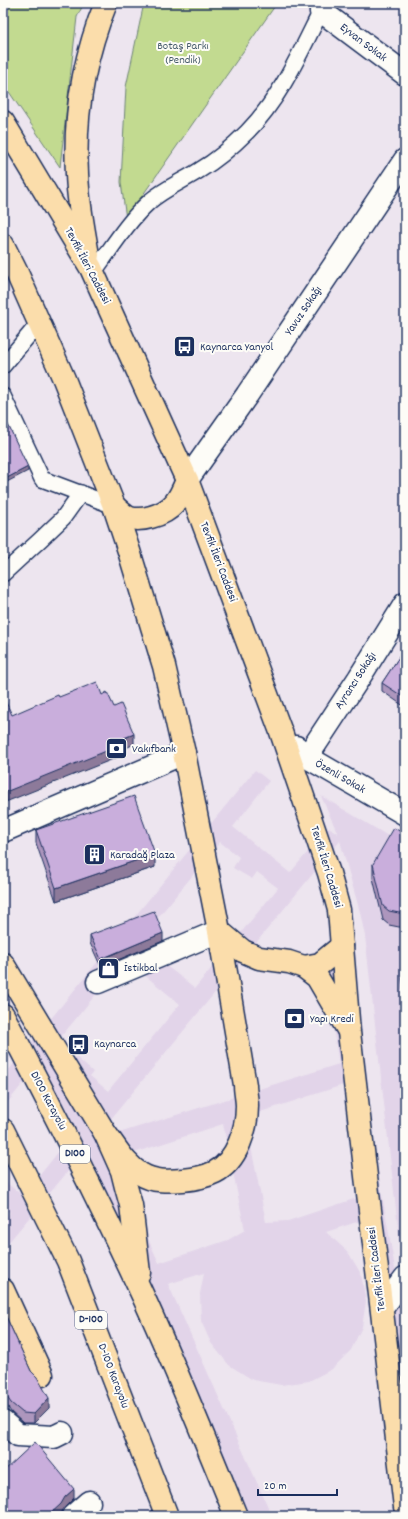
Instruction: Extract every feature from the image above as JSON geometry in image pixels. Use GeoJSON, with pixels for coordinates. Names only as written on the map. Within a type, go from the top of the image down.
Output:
{"type":"FeatureCollection","features":[{"type":"Feature","properties":{"kind":"main road"},"geometry":{"type":"LineString","coordinates":[[92,271],[80,210],[77,175],[78,119],[86,65],[97,24],[106,3]]}},
{"type":"Feature","properties":{"kind":"main road","name":"Tevfik İleri Caddesi"},"geometry":{"type":"LineString","coordinates":[[3,122],[92,271],[187,480],[281,732],[329,873],[339,910],[349,1032],[382,1308],[401,1432],[405,1507]]}},
{"type":"Feature","properties":{"kind":"main road"},"geometry":{"type":"LineString","coordinates":[[3,245],[64,379],[114,506],[164,666],[184,753],[219,931],[246,1099],[247,1107],[244,1128],[237,1148],[227,1163],[216,1172],[196,1178],[173,1181],[156,1180],[142,1175],[129,1166],[105,1133],[3,964]]}},
{"type":"Feature","properties":{"kind":"main road"},"geometry":{"type":"LineString","coordinates":[[114,506],[129,517],[140,520],[160,514],[173,506],[180,496],[187,480]]}},
{"type":"Feature","properties":{"kind":"main road","name":"Tevfik İleri Caddesi"},"geometry":{"type":"LineString","coordinates":[[219,931],[243,951],[259,958],[290,962],[304,967],[317,977],[349,1032]]}},
{"type":"Feature","properties":{"kind":"main road"},"geometry":{"type":"LineString","coordinates":[[304,967],[320,964],[342,946]]}},
{"type":"Feature","properties":{"kind":"main road","name":"D100 Karayolu"},"geometry":{"type":"LineString","coordinates":[[3,1015],[66,1135],[143,1296]]}},
{"type":"Feature","properties":{"kind":"main road","name":"D-100 Karayolu"},"geometry":{"type":"LineString","coordinates":[[3,1130],[68,1261],[167,1516]]}},
{"type":"Feature","properties":{"kind":"main road"},"geometry":{"type":"LineString","coordinates":[[105,1133],[122,1171],[129,1199],[143,1296],[196,1417],[236,1516]]}},
{"type":"Feature","properties":{"kind":"main road"},"geometry":{"type":"LineString","coordinates":[[3,1290],[42,1375]]}},
{"type":"Feature","properties":{"kind":"street","name":"Eyvan Sokak"},"geometry":{"type":"LineString","coordinates":[[322,7],[405,74]]}},
{"type":"Feature","properties":{"kind":"street","name":"Yavuz Sokağı"},"geometry":{"type":"LineString","coordinates":[[187,480],[247,395],[405,160]]}},
{"type":"Feature","properties":{"kind":"street","name":"Ayrancı Sokağı"},"geometry":{"type":"LineString","coordinates":[[307,757],[405,604]]}},
{"type":"Feature","properties":{"kind":"street","name":"Özenli Sokak"},"geometry":{"type":"LineString","coordinates":[[281,732],[307,757],[405,814]]}},
{"type":"Feature","properties":{"kind":"street"},"geometry":{"type":"LineString","coordinates":[[3,831],[184,753]]}},
{"type":"Feature","properties":{"kind":"street"},"geometry":{"type":"LineString","coordinates":[[98,982],[219,931]]}},
{"type":"Feature","properties":{"kind":"street"},"geometry":{"type":"LineString","coordinates":[[382,1308],[405,1278]]}},
{"type":"Feature","properties":{"kind":"street"},"geometry":{"type":"LineString","coordinates":[[3,1422],[18,1435],[54,1437],[62,1433]]}},
{"type":"Feature","properties":{"kind":"lane"},"geometry":{"type":"LineString","coordinates":[[92,271],[134,217],[150,201],[202,169],[224,153],[247,132],[268,108],[298,58],[322,7]]}},
{"type":"Feature","properties":{"kind":"lane"},"geometry":{"type":"LineString","coordinates":[[3,366],[39,323]]}},
{"type":"Feature","properties":{"kind":"lane"},"geometry":{"type":"LineString","coordinates":[[3,396],[42,479],[114,506]]}},
{"type":"Feature","properties":{"kind":"lane"},"geometry":{"type":"LineString","coordinates":[[3,574],[63,518],[81,493]]}},
{"type":"Feature","properties":{"kind":"shaded area"},"geometry":{"type":"Polygon","coordinates":[[[255,770],[269,781],[233,827],[290,873],[329,827],[338,834],[321,796],[405,846],[405,1269],[403,1271],[365,936],[360,912],[340,841],[100,1132],[103,1138],[339,1064],[321,956],[340,953],[405,1326],[405,1440],[366,1219],[326,1232],[348,1252],[361,1274],[366,1301],[362,1327],[351,1350],[332,1369],[309,1381],[281,1385],[253,1380],[229,1365],[211,1343],[201,1321],[200,1294],[204,1273],[168,1284],[272,1516],[250,1516],[85,1151],[3,1249],[3,1221],[10,1213],[3,1207],[3,1180],[23,1196],[76,1130],[64,1105],[46,1091],[52,1083],[34,1070],[3,1108],[3,1077],[255,770]],[[220,842],[137,943],[161,941],[163,943],[155,957],[195,988],[278,888],[257,872],[252,879],[233,868],[239,857],[220,842]],[[125,959],[55,1044],[72,1062],[76,1057],[93,1072],[90,1076],[108,1091],[180,1004],[125,959]],[[343,1085],[245,1117],[266,1222],[288,1221],[363,1196],[343,1085]],[[223,1124],[112,1160],[159,1263],[228,1240],[245,1230],[223,1124]]]}},
{"type":"Feature","properties":{"kind":"green space"},"geometry":{"type":"Polygon","coordinates":[[[3,3],[84,3],[77,17],[60,167],[3,83],[3,3]]]}},
{"type":"Feature","properties":{"kind":"green space","name":"Botaş Parkı (Pendik)"},"geometry":{"type":"Polygon","coordinates":[[[144,3],[277,3],[126,219],[121,182],[126,87],[144,3]]]}},
{"type":"Feature","properties":{"kind":"building"},"geometry":{"type":"Polygon","coordinates":[[[3,414],[28,467],[3,480],[3,414]]]}},
{"type":"Feature","properties":{"kind":"building"},"geometry":{"type":"Polygon","coordinates":[[[405,648],[405,698],[382,683],[405,648]]]}},
{"type":"Feature","properties":{"kind":"building"},"geometry":{"type":"Polygon","coordinates":[[[97,682],[102,695],[107,692],[114,707],[121,704],[134,734],[124,738],[126,743],[3,793],[3,696],[12,715],[58,695],[59,697],[97,682]]]}},
{"type":"Feature","properties":{"kind":"building","name":"Karadağ Plaza"},"geometry":{"type":"Polygon","coordinates":[[[134,796],[155,854],[56,888],[36,830],[134,796]]]}},
{"type":"Feature","properties":{"kind":"building"},"geometry":{"type":"Polygon","coordinates":[[[394,828],[405,834],[405,913],[389,911],[383,906],[373,864],[394,828]]]}},
{"type":"Feature","properties":{"kind":"building"},"geometry":{"type":"Polygon","coordinates":[[[154,911],[163,933],[101,959],[90,935],[154,911]]]}},
{"type":"Feature","properties":{"kind":"building"},"geometry":{"type":"Polygon","coordinates":[[[402,966],[405,966],[405,999],[402,966]]]}},
{"type":"Feature","properties":{"kind":"building"},"geometry":{"type":"Polygon","coordinates":[[[3,1310],[31,1371],[37,1377],[49,1398],[34,1414],[23,1413],[11,1403],[3,1391],[3,1310]]]}},
{"type":"Feature","properties":{"kind":"building"},"geometry":{"type":"Polygon","coordinates":[[[35,1442],[74,1489],[48,1516],[3,1516],[3,1472],[35,1442]]]}},
{"type":"Feature","properties":{"kind":"place","name":"Kaynarca Yanyol"},"geometry":{"type":"Point","coordinates":[184,347]}},
{"type":"Feature","properties":{"kind":"place","name":"Vakıfbank"},"geometry":{"type":"Point","coordinates":[116,749]}},
{"type":"Feature","properties":{"kind":"place","name":"Karadağ Plaza"},"geometry":{"type":"Point","coordinates":[95,855]}},
{"type":"Feature","properties":{"kind":"place","name":"İstikbal"},"geometry":{"type":"Point","coordinates":[108,968]}},
{"type":"Feature","properties":{"kind":"place","name":"Yapı Kredi"},"geometry":{"type":"Point","coordinates":[295,1019]}},
{"type":"Feature","properties":{"kind":"place","name":"Kaynarca"},"geometry":{"type":"Point","coordinates":[78,1044]}}]}
